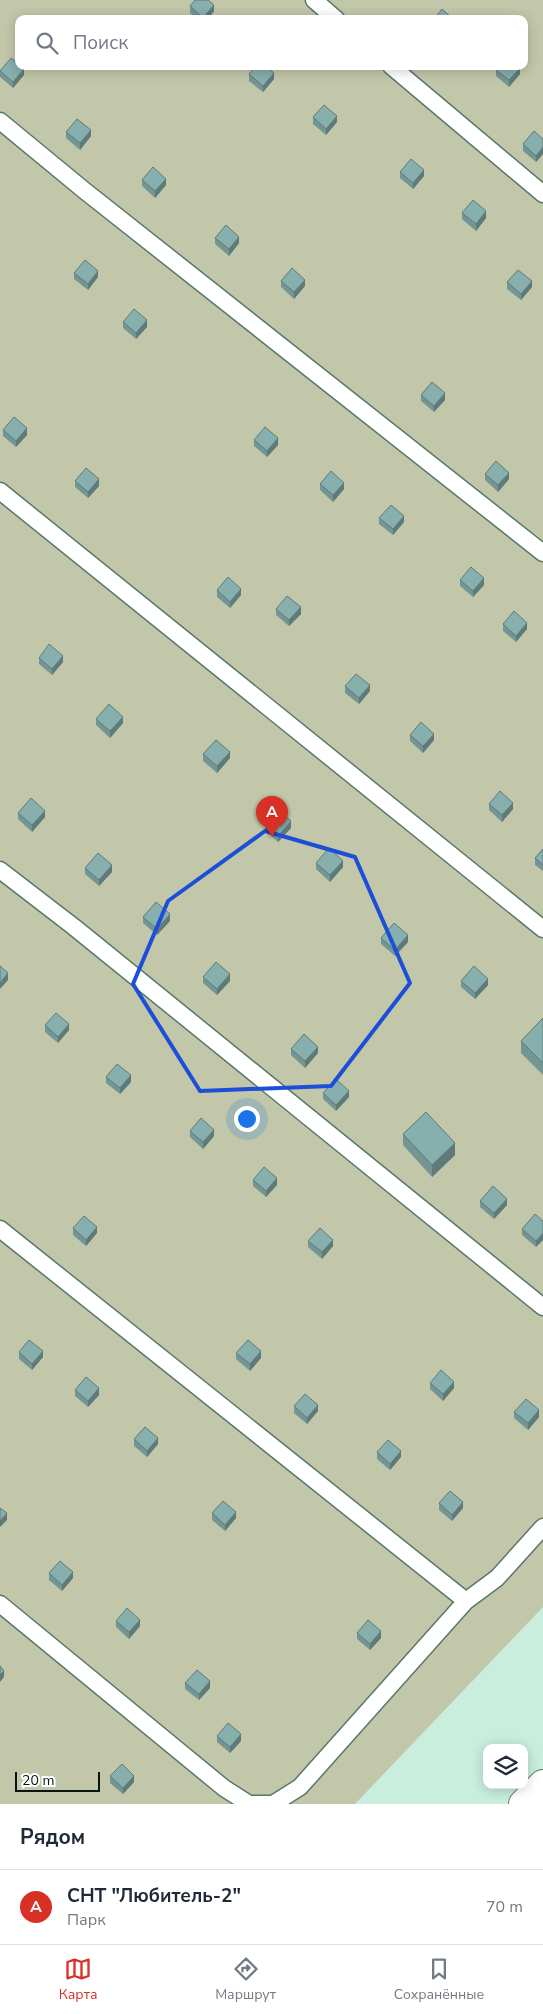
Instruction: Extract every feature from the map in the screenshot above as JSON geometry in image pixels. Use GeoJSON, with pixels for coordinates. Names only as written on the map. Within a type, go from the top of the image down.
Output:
{"type":"FeatureCollection","features":[{"type":"Feature","properties":{"kind":"main road"},"geometry":{"type":"LineString","coordinates":[[523,1804],[543,1784]]}},
{"type":"Feature","properties":{"kind":"lane"},"geometry":{"type":"LineString","coordinates":[[314,0],[331,15]]}},
{"type":"Feature","properties":{"kind":"lane"},"geometry":{"type":"LineString","coordinates":[[396,70],[543,194]]}},
{"type":"Feature","properties":{"kind":"lane"},"geometry":{"type":"LineString","coordinates":[[0,121],[85,191],[543,553]]}},
{"type":"Feature","properties":{"kind":"lane"},"geometry":{"type":"LineString","coordinates":[[0,491],[543,930]]}},
{"type":"Feature","properties":{"kind":"lane"},"geometry":{"type":"LineString","coordinates":[[0,870],[74,927],[543,1307]]}},
{"type":"Feature","properties":{"kind":"lane"},"geometry":{"type":"LineString","coordinates":[[0,1229],[466,1601]]}},
{"type":"Feature","properties":{"kind":"lane"},"geometry":{"type":"LineString","coordinates":[[0,1604],[224,1788],[249,1804],[273,1804],[300,1787],[466,1601],[497,1578],[543,1527]]}},
{"type":"Feature","properties":{"kind":"highlighted area"},"geometry":{"type":"Polygon","coordinates":[[[265,831],[355,857],[410,983],[331,1086],[200,1091],[133,984],[168,901],[265,831]]]}},
{"type":"Feature","properties":{"kind":"green space"},"geometry":{"type":"Polygon","coordinates":[[[0,0],[543,0],[543,1607],[355,1804],[0,1804],[0,0]]]}},
{"type":"Feature","properties":{"kind":"building"},"geometry":{"type":"Polygon","coordinates":[[[195,0],[208,0],[214,5],[206,15],[200,15],[190,6],[195,0]]]}},
{"type":"Feature","properties":{"kind":"building"},"geometry":{"type":"Polygon","coordinates":[[[442,9],[449,15],[437,15],[442,9]]]}},
{"type":"Feature","properties":{"kind":"building"},"geometry":{"type":"Polygon","coordinates":[[[11,58],[15,61],[15,70],[23,70],[13,82],[0,71],[11,58]]]}},
{"type":"Feature","properties":{"kind":"building"},"geometry":{"type":"Polygon","coordinates":[[[252,70],[271,70],[274,73],[263,86],[249,74],[252,70]]]}},
{"type":"Feature","properties":{"kind":"building"},"geometry":{"type":"Polygon","coordinates":[[[496,70],[518,70],[509,80],[496,70]]]}},
{"type":"Feature","properties":{"kind":"building"},"geometry":{"type":"Polygon","coordinates":[[[324,105],[337,116],[326,129],[313,117],[324,105]]]}},
{"type":"Feature","properties":{"kind":"building"},"geometry":{"type":"Polygon","coordinates":[[[77,119],[91,130],[80,143],[66,132],[77,119]]]}},
{"type":"Feature","properties":{"kind":"building"},"geometry":{"type":"Polygon","coordinates":[[[534,131],[543,139],[543,147],[536,156],[523,144],[534,131]]]}},
{"type":"Feature","properties":{"kind":"building"},"geometry":{"type":"Polygon","coordinates":[[[411,159],[424,170],[413,183],[400,172],[411,159]]]}},
{"type":"Feature","properties":{"kind":"building"},"geometry":{"type":"Polygon","coordinates":[[[153,167],[166,179],[155,191],[142,180],[153,167]]]}},
{"type":"Feature","properties":{"kind":"building"},"geometry":{"type":"Polygon","coordinates":[[[473,200],[486,211],[476,224],[462,213],[473,200]]]}},
{"type":"Feature","properties":{"kind":"building"},"geometry":{"type":"Polygon","coordinates":[[[226,225],[239,237],[229,249],[215,238],[226,225]]]}},
{"type":"Feature","properties":{"kind":"building"},"geometry":{"type":"Polygon","coordinates":[[[85,260],[98,271],[88,284],[74,273],[85,260]]]}},
{"type":"Feature","properties":{"kind":"building"},"geometry":{"type":"Polygon","coordinates":[[[292,268],[305,280],[294,292],[281,281],[292,268]]]}},
{"type":"Feature","properties":{"kind":"building"},"geometry":{"type":"Polygon","coordinates":[[[518,270],[532,281],[521,294],[507,282],[518,270]]]}},
{"type":"Feature","properties":{"kind":"building"},"geometry":{"type":"Polygon","coordinates":[[[134,309],[147,320],[136,333],[123,322],[134,309]]]}},
{"type":"Feature","properties":{"kind":"building"},"geometry":{"type":"Polygon","coordinates":[[[432,382],[445,393],[434,406],[421,395],[432,382]]]}},
{"type":"Feature","properties":{"kind":"building"},"geometry":{"type":"Polygon","coordinates":[[[14,417],[27,428],[16,441],[3,430],[14,417]]]}},
{"type":"Feature","properties":{"kind":"building"},"geometry":{"type":"Polygon","coordinates":[[[265,427],[278,438],[267,451],[254,440],[265,427]]]}},
{"type":"Feature","properties":{"kind":"building"},"geometry":{"type":"Polygon","coordinates":[[[496,461],[509,473],[498,485],[485,474],[496,461]]]}},
{"type":"Feature","properties":{"kind":"building"},"geometry":{"type":"Polygon","coordinates":[[[86,468],[99,479],[88,492],[75,481],[86,468]]]}},
{"type":"Feature","properties":{"kind":"building"},"geometry":{"type":"Polygon","coordinates":[[[331,471],[344,483],[333,495],[320,484],[331,471]]]}},
{"type":"Feature","properties":{"kind":"building"},"geometry":{"type":"Polygon","coordinates":[[[391,505],[404,516],[393,529],[379,518],[391,505]]]}},
{"type":"Feature","properties":{"kind":"building"},"geometry":{"type":"Polygon","coordinates":[[[471,567],[484,578],[473,591],[460,580],[471,567]]]}},
{"type":"Feature","properties":{"kind":"building"},"geometry":{"type":"Polygon","coordinates":[[[228,577],[241,589],[230,602],[217,590],[228,577]]]}},
{"type":"Feature","properties":{"kind":"building"},"geometry":{"type":"Polygon","coordinates":[[[287,596],[301,607],[289,620],[276,609],[287,596]]]}},
{"type":"Feature","properties":{"kind":"building"},"geometry":{"type":"Polygon","coordinates":[[[514,611],[527,623],[516,636],[503,624],[514,611]]]}},
{"type":"Feature","properties":{"kind":"building"},"geometry":{"type":"Polygon","coordinates":[[[49,644],[63,656],[52,669],[39,658],[49,644]]]}},
{"type":"Feature","properties":{"kind":"building"},"geometry":{"type":"Polygon","coordinates":[[[356,674],[370,685],[359,698],[345,686],[356,674]]]}},
{"type":"Feature","properties":{"kind":"building"},"geometry":{"type":"Polygon","coordinates":[[[109,704],[123,717],[110,731],[96,719],[109,704]]]}},
{"type":"Feature","properties":{"kind":"building"},"geometry":{"type":"Polygon","coordinates":[[[421,722],[434,734],[423,746],[410,735],[421,722]]]}},
{"type":"Feature","properties":{"kind":"building"},"geometry":{"type":"Polygon","coordinates":[[[216,740],[230,752],[217,766],[203,754],[216,740]]]}},
{"type":"Feature","properties":{"kind":"building"},"geometry":{"type":"Polygon","coordinates":[[[500,791],[513,803],[502,815],[489,804],[500,791]]]}},
{"type":"Feature","properties":{"kind":"building"},"geometry":{"type":"Polygon","coordinates":[[[31,798],[45,811],[32,825],[18,813],[31,798]]]}},
{"type":"Feature","properties":{"kind":"building"},"geometry":{"type":"Polygon","coordinates":[[[278,810],[291,821],[278,836],[265,824],[278,810]]]}},
{"type":"Feature","properties":{"kind":"building"},"geometry":{"type":"Polygon","coordinates":[[[329,848],[343,861],[330,875],[316,863],[329,848]]]}},
{"type":"Feature","properties":{"kind":"building"},"geometry":{"type":"Polygon","coordinates":[[[543,849],[543,865],[535,858],[543,849]]]}},
{"type":"Feature","properties":{"kind":"building"},"geometry":{"type":"Polygon","coordinates":[[[98,853],[112,865],[99,880],[85,868],[98,853]]]}},
{"type":"Feature","properties":{"kind":"building"},"geometry":{"type":"Polygon","coordinates":[[[156,902],[170,914],[157,929],[143,917],[156,902]]]}},
{"type":"Feature","properties":{"kind":"building"},"geometry":{"type":"Polygon","coordinates":[[[394,923],[408,935],[395,950],[381,938],[394,923]]]}},
{"type":"Feature","properties":{"kind":"building"},"geometry":{"type":"Polygon","coordinates":[[[216,962],[230,974],[217,989],[203,977],[216,962]]]}},
{"type":"Feature","properties":{"kind":"building"},"geometry":{"type":"Polygon","coordinates":[[[0,966],[8,973],[0,983],[0,966]]]}},
{"type":"Feature","properties":{"kind":"building"},"geometry":{"type":"Polygon","coordinates":[[[474,966],[488,979],[475,993],[461,981],[474,966]]]}},
{"type":"Feature","properties":{"kind":"building"},"geometry":{"type":"Polygon","coordinates":[[[56,1013],[69,1024],[58,1037],[45,1025],[56,1013]]]}},
{"type":"Feature","properties":{"kind":"building"},"geometry":{"type":"Polygon","coordinates":[[[543,1018],[543,1063],[521,1041],[543,1018]]]}},
{"type":"Feature","properties":{"kind":"building"},"geometry":{"type":"Polygon","coordinates":[[[304,1034],[318,1047],[305,1061],[291,1049],[304,1034]]]}},
{"type":"Feature","properties":{"kind":"building"},"geometry":{"type":"Polygon","coordinates":[[[117,1064],[131,1075],[120,1088],[106,1077],[117,1064]]]}},
{"type":"Feature","properties":{"kind":"building"},"geometry":{"type":"Polygon","coordinates":[[[336,1079],[349,1091],[336,1105],[323,1093],[336,1079]]]}},
{"type":"Feature","properties":{"kind":"building"},"geometry":{"type":"Polygon","coordinates":[[[426,1112],[455,1143],[432,1165],[403,1134],[426,1112]]]}},
{"type":"Feature","properties":{"kind":"building"},"geometry":{"type":"Polygon","coordinates":[[[201,1118],[214,1130],[203,1142],[190,1131],[201,1118]]]}},
{"type":"Feature","properties":{"kind":"building"},"geometry":{"type":"Polygon","coordinates":[[[264,1167],[277,1178],[266,1191],[253,1180],[264,1167]]]}},
{"type":"Feature","properties":{"kind":"building"},"geometry":{"type":"Polygon","coordinates":[[[493,1186],[507,1199],[494,1213],[480,1201],[493,1186]]]}},
{"type":"Feature","properties":{"kind":"building"},"geometry":{"type":"Polygon","coordinates":[[[535,1214],[543,1221],[543,1233],[536,1241],[522,1229],[535,1214]]]}},
{"type":"Feature","properties":{"kind":"building"},"geometry":{"type":"Polygon","coordinates":[[[84,1216],[97,1227],[86,1240],[73,1228],[84,1216]]]}},
{"type":"Feature","properties":{"kind":"building"},"geometry":{"type":"Polygon","coordinates":[[[320,1228],[333,1240],[322,1252],[308,1241],[320,1228]]]}},
{"type":"Feature","properties":{"kind":"building"},"geometry":{"type":"Polygon","coordinates":[[[29,1340],[43,1351],[32,1364],[19,1352],[29,1340]]]}},
{"type":"Feature","properties":{"kind":"building"},"geometry":{"type":"Polygon","coordinates":[[[248,1340],[261,1351],[250,1364],[236,1353],[248,1340]]]}},
{"type":"Feature","properties":{"kind":"building"},"geometry":{"type":"Polygon","coordinates":[[[441,1370],[454,1382],[443,1394],[430,1383],[441,1370]]]}},
{"type":"Feature","properties":{"kind":"building"},"geometry":{"type":"Polygon","coordinates":[[[86,1377],[99,1388],[88,1401],[75,1390],[86,1377]]]}},
{"type":"Feature","properties":{"kind":"building"},"geometry":{"type":"Polygon","coordinates":[[[305,1394],[318,1405],[307,1418],[294,1406],[305,1394]]]}},
{"type":"Feature","properties":{"kind":"building"},"geometry":{"type":"Polygon","coordinates":[[[526,1399],[539,1410],[528,1423],[514,1412],[526,1399]]]}},
{"type":"Feature","properties":{"kind":"building"},"geometry":{"type":"Polygon","coordinates":[[[145,1427],[158,1438],[147,1451],[134,1439],[145,1427]]]}},
{"type":"Feature","properties":{"kind":"building"},"geometry":{"type":"Polygon","coordinates":[[[388,1440],[401,1451],[390,1464],[377,1452],[388,1440]]]}},
{"type":"Feature","properties":{"kind":"building"},"geometry":{"type":"Polygon","coordinates":[[[450,1491],[463,1502],[452,1515],[439,1503],[450,1491]]]}},
{"type":"Feature","properties":{"kind":"building"},"geometry":{"type":"Polygon","coordinates":[[[223,1501],[236,1512],[225,1525],[212,1513],[223,1501]]]}},
{"type":"Feature","properties":{"kind":"building"},"geometry":{"type":"Polygon","coordinates":[[[0,1508],[7,1513],[0,1521],[0,1508]]]}},
{"type":"Feature","properties":{"kind":"building"},"geometry":{"type":"Polygon","coordinates":[[[60,1561],[73,1572],[62,1585],[49,1573],[60,1561]]]}},
{"type":"Feature","properties":{"kind":"building"},"geometry":{"type":"Polygon","coordinates":[[[127,1608],[140,1620],[129,1632],[116,1621],[127,1608]]]}},
{"type":"Feature","properties":{"kind":"building"},"geometry":{"type":"Polygon","coordinates":[[[368,1620],[381,1631],[370,1644],[357,1633],[368,1620]]]}},
{"type":"Feature","properties":{"kind":"building"},"geometry":{"type":"Polygon","coordinates":[[[0,1666],[4,1671],[0,1675],[0,1666]]]}},
{"type":"Feature","properties":{"kind":"building"},"geometry":{"type":"Polygon","coordinates":[[[197,1670],[210,1681],[199,1694],[185,1683],[197,1670]]]}},
{"type":"Feature","properties":{"kind":"building"},"geometry":{"type":"Polygon","coordinates":[[[228,1723],[241,1734],[230,1747],[217,1736],[228,1723]]]}},
{"type":"Feature","properties":{"kind":"building"},"geometry":{"type":"Polygon","coordinates":[[[122,1764],[134,1776],[123,1788],[110,1776],[122,1764]]]}},
{"type":"Feature","properties":{"kind":"place","name":"СНТ \"Любитель-2\""},"geometry":{"type":"Point","coordinates":[272,837]}}]}
